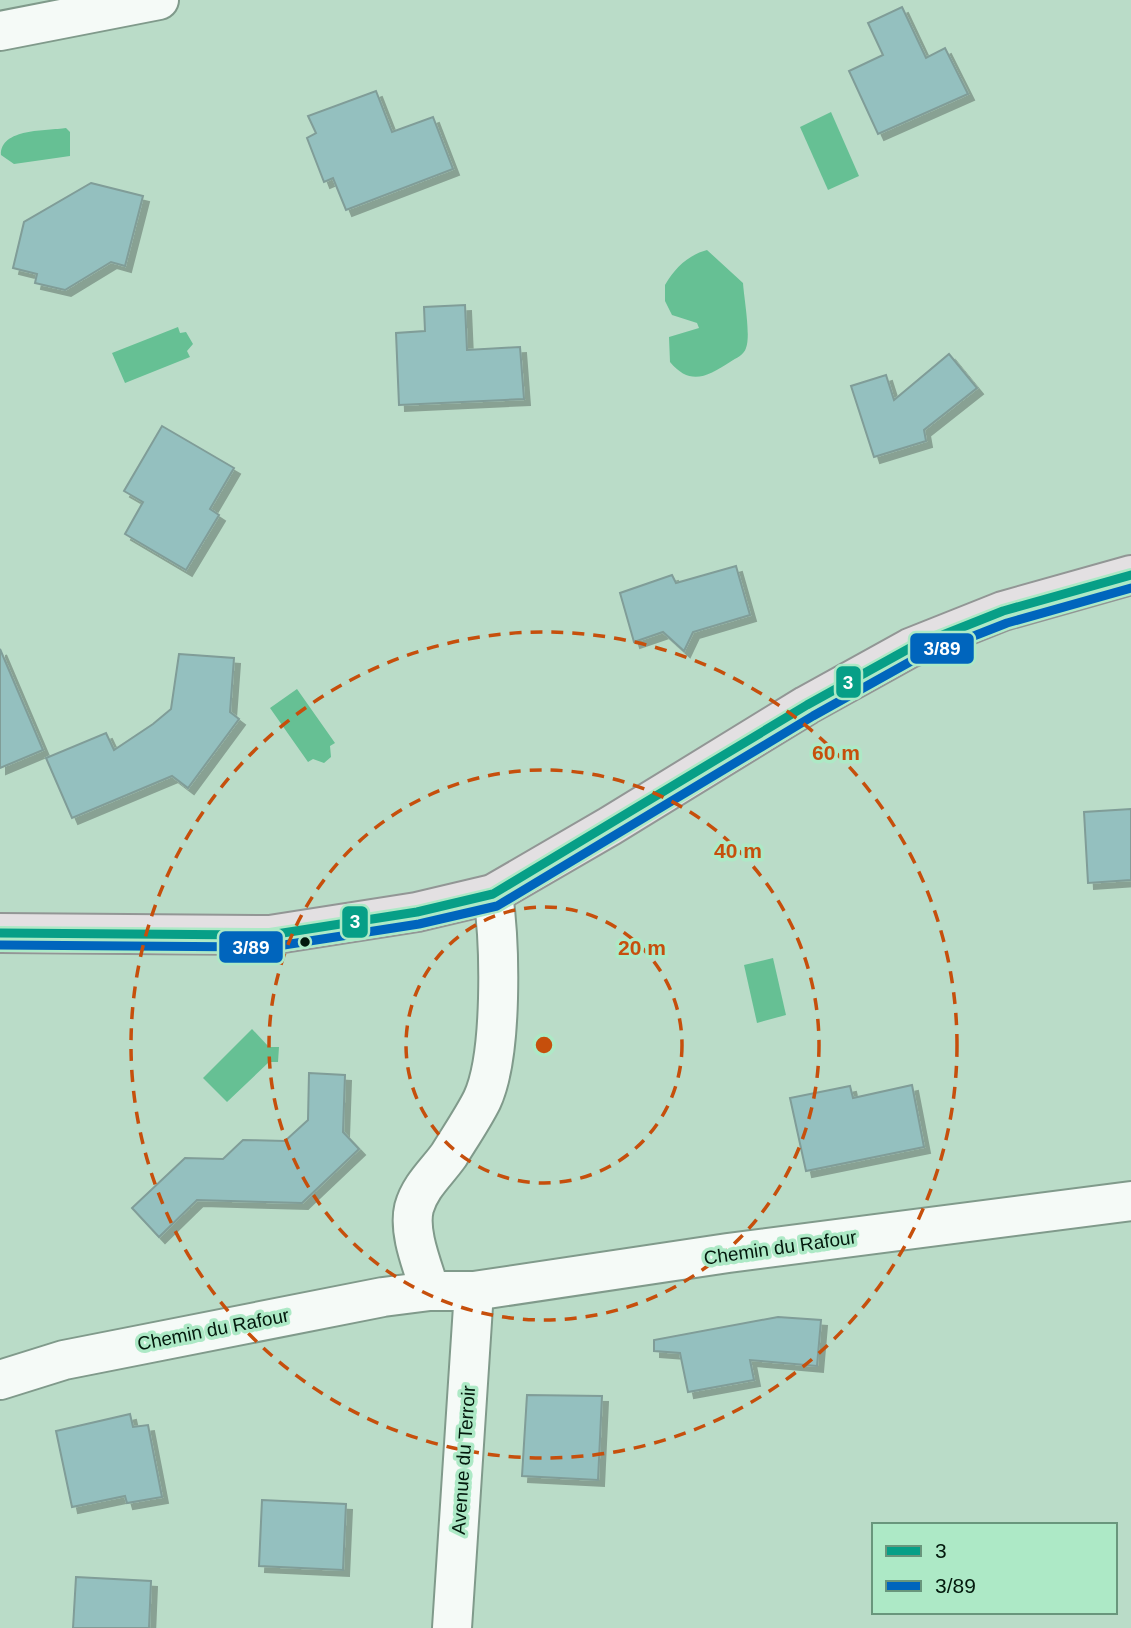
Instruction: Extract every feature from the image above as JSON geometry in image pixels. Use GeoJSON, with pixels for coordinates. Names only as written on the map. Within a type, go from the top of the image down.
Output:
{"type":"FeatureCollection","features":[{"type":"Feature","properties":{"kind":"main road"},"geometry":{"type":"LineString","coordinates":[[0,933],[270,935],[417,912],[492,894],[610,826],[807,705],[910,648],[1003,611],[1131,575]]}},
{"type":"Feature","properties":{"kind":"street"},"geometry":{"type":"LineString","coordinates":[[0,31],[159,0]]}},
{"type":"Feature","properties":{"kind":"street"},"geometry":{"type":"LineString","coordinates":[[430,1291],[416,1241],[414,1209],[426,1182],[448,1156],[483,1098],[495,1046],[497,923],[492,894]]}},
{"type":"Feature","properties":{"kind":"street","name":"Chemin du Rafour"},"geometry":{"type":"LineString","coordinates":[[0,1380],[64,1360],[383,1297],[430,1291],[474,1292],[728,1253],[1131,1201]]}},
{"type":"Feature","properties":{"kind":"street","name":"Avenue du Terroir"},"geometry":{"type":"LineString","coordinates":[[453,1628],[474,1292]]}},
{"type":"Feature","properties":{"kind":"shaded area"},"geometry":{"type":"Polygon","coordinates":[[[831,112],[859,176],[828,190],[800,127],[831,112]]]}},
{"type":"Feature","properties":{"kind":"shaded area"},"geometry":{"type":"Polygon","coordinates":[[[66,128],[70,132],[70,156],[14,164],[1,155],[3,146],[16,135],[66,128]]]}},
{"type":"Feature","properties":{"kind":"shaded area"},"geometry":{"type":"Polygon","coordinates":[[[707,250],[743,283],[747,342],[742,354],[722,367],[706,375],[692,377],[677,370],[670,362],[669,337],[699,328],[697,323],[672,315],[665,301],[665,285],[683,263],[707,250]]]}},
{"type":"Feature","properties":{"kind":"shaded area"},"geometry":{"type":"Polygon","coordinates":[[[178,327],[180,333],[186,332],[193,344],[187,351],[190,357],[125,383],[112,353],[178,327]]]}},
{"type":"Feature","properties":{"kind":"shaded area"},"geometry":{"type":"Polygon","coordinates":[[[297,689],[335,743],[330,746],[331,757],[324,763],[313,759],[308,762],[270,708],[297,689]]]}},
{"type":"Feature","properties":{"kind":"shaded area"},"geometry":{"type":"Polygon","coordinates":[[[773,958],[786,1015],[757,1023],[744,965],[773,958]]]}},
{"type":"Feature","properties":{"kind":"shaded area"},"geometry":{"type":"Polygon","coordinates":[[[252,1029],[269,1047],[279,1047],[278,1062],[269,1062],[227,1102],[203,1078],[252,1029]]]}},
{"type":"Feature","properties":{"kind":"building"},"geometry":{"type":"Polygon","coordinates":[[[902,7],[926,58],[945,48],[968,94],[878,134],[849,71],[883,55],[868,23],[902,7]]]}},
{"type":"Feature","properties":{"kind":"building"},"geometry":{"type":"Polygon","coordinates":[[[376,91],[392,132],[433,117],[453,169],[346,210],[333,178],[324,182],[307,138],[316,133],[308,116],[376,91]]]}},
{"type":"Feature","properties":{"kind":"building"},"geometry":{"type":"Polygon","coordinates":[[[91,183],[143,196],[125,266],[111,262],[65,290],[35,283],[37,274],[13,268],[24,222],[91,183]]]}},
{"type":"Feature","properties":{"kind":"building"},"geometry":{"type":"Polygon","coordinates":[[[465,305],[467,350],[520,347],[524,399],[399,405],[396,333],[425,331],[424,307],[465,305]]]}},
{"type":"Feature","properties":{"kind":"building"},"geometry":{"type":"Polygon","coordinates":[[[949,354],[977,388],[924,430],[926,441],[874,457],[851,386],[886,375],[894,400],[949,354]]]}},
{"type":"Feature","properties":{"kind":"building"},"geometry":{"type":"Polygon","coordinates":[[[162,426],[234,468],[210,509],[219,515],[186,570],[125,534],[143,502],[124,491],[162,426]]]}},
{"type":"Feature","properties":{"kind":"building"},"geometry":{"type":"Polygon","coordinates":[[[736,566],[750,615],[693,632],[684,651],[663,632],[634,642],[620,593],[672,575],[676,583],[736,566]]]}},
{"type":"Feature","properties":{"kind":"building"},"geometry":{"type":"Polygon","coordinates":[[[0,649],[43,750],[0,768],[0,649]]]}},
{"type":"Feature","properties":{"kind":"building"},"geometry":{"type":"Polygon","coordinates":[[[179,654],[234,658],[230,712],[239,719],[188,788],[172,776],[72,818],[46,758],[106,733],[114,750],[153,724],[171,709],[179,654]]]}},
{"type":"Feature","properties":{"kind":"building"},"geometry":{"type":"Polygon","coordinates":[[[1131,809],[1131,880],[1088,883],[1084,812],[1131,809]]]}},
{"type":"Feature","properties":{"kind":"building"},"geometry":{"type":"Polygon","coordinates":[[[309,1073],[345,1075],[343,1132],[359,1149],[302,1203],[197,1200],[159,1237],[132,1208],[185,1158],[223,1159],[243,1140],[285,1141],[308,1120],[309,1073]]]}},
{"type":"Feature","properties":{"kind":"building"},"geometry":{"type":"Polygon","coordinates":[[[912,1085],[924,1147],[806,1171],[790,1098],[850,1086],[853,1098],[912,1085]]]}},
{"type":"Feature","properties":{"kind":"building"},"geometry":{"type":"Polygon","coordinates":[[[778,1317],[821,1320],[817,1366],[750,1360],[754,1380],[688,1392],[680,1353],[654,1351],[654,1340],[778,1317]]]}},
{"type":"Feature","properties":{"kind":"building"},"geometry":{"type":"Polygon","coordinates":[[[527,1395],[602,1396],[598,1480],[522,1476],[527,1395]]]}},
{"type":"Feature","properties":{"kind":"building"},"geometry":{"type":"Polygon","coordinates":[[[130,1414],[133,1427],[148,1425],[162,1497],[127,1503],[125,1496],[72,1507],[56,1431],[130,1414]]]}},
{"type":"Feature","properties":{"kind":"building"},"geometry":{"type":"Polygon","coordinates":[[[262,1500],[346,1504],[343,1570],[259,1566],[262,1500]]]}},
{"type":"Feature","properties":{"kind":"building"},"geometry":{"type":"Polygon","coordinates":[[[76,1577],[151,1581],[149,1628],[73,1628],[76,1577]]]}},
{"type":"Feature","properties":{"kind":"transit line","name":"3"},"geometry":{"type":"LineString","coordinates":[[0,933],[270,935],[417,912],[493,894],[807,705],[910,648],[1003,611],[1131,575]]}},
{"type":"Feature","properties":{"kind":"transit line","name":"3/89"},"geometry":{"type":"LineString","coordinates":[[0,945],[271,947],[419,924],[497,906],[813,716],[915,659],[1007,623],[1131,588]]}}]}
